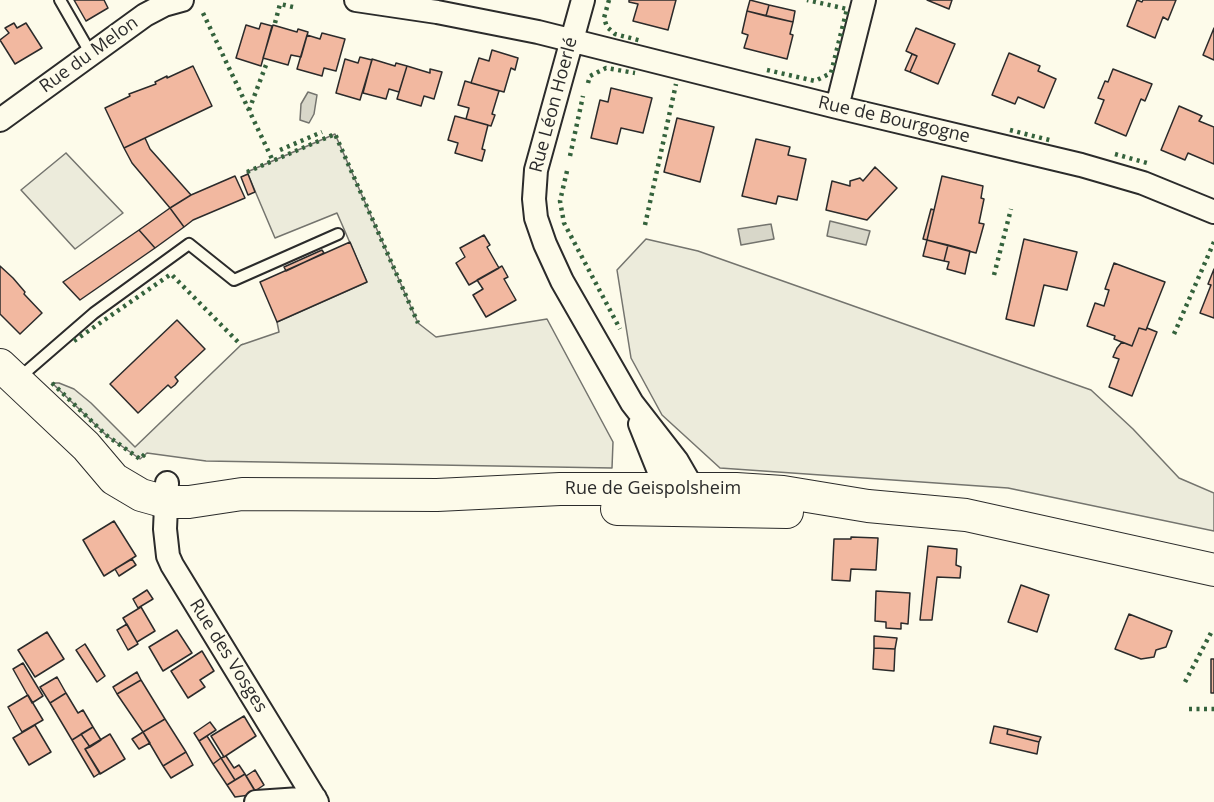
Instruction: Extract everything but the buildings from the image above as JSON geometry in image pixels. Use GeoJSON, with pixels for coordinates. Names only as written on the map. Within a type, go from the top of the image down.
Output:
{"type":"FeatureCollection","features":[{"type":"Feature","properties":{"kind":"main road"},"geometry":{"type":"LineString","coordinates":[[8,373],[86,446],[167,493]]}},
{"type":"Feature","properties":{"kind":"main road","name":"Rue de Geispolsheim"},"geometry":{"type":"LineString","coordinates":[[167,493],[206,486],[242,494],[437,495],[482,503],[552,508],[685,500],[802,512],[868,506],[966,515],[1214,570]]}},
{"type":"Feature","properties":{"kind":"street"},"geometry":{"type":"LineString","coordinates":[[356,0],[437,12],[571,40]]}},
{"type":"Feature","properties":{"kind":"street","name":"Rue Léon Hoerlé"},"geometry":{"type":"LineString","coordinates":[[583,0],[536,170],[535,210],[545,244],[562,281],[632,403],[677,461],[685,500]]}},
{"type":"Feature","properties":{"kind":"street"},"geometry":{"type":"LineString","coordinates":[[837,107],[864,0]]}},
{"type":"Feature","properties":{"kind":"street","name":"Rue du Melon"},"geometry":{"type":"LineString","coordinates":[[0,120],[145,15],[169,2]]}},
{"type":"Feature","properties":{"kind":"street","name":"Rue de Bourgogne"},"geometry":{"type":"LineString","coordinates":[[571,40],[1101,170],[1143,183],[1214,212]]}},
{"type":"Feature","properties":{"kind":"street","name":"Rue des Vosges"},"geometry":{"type":"LineString","coordinates":[[167,493],[165,538],[172,565],[316,800]]}},
{"type":"Feature","properties":{"kind":"street"},"geometry":{"type":"LineString","coordinates":[[256,802],[316,800]]}},
{"type":"Feature","properties":{"kind":"lane"},"geometry":{"type":"LineString","coordinates":[[60,0],[91,54]]}},
{"type":"Feature","properties":{"kind":"lane"},"geometry":{"type":"LineString","coordinates":[[8,373],[189,244],[234,280],[338,234]]}},
{"type":"Feature","properties":{"kind":"shaded area"},"geometry":{"type":"Polygon","coordinates":[[[308,92],[317,95],[314,114],[309,123],[300,120],[301,104],[308,92]]]}},
{"type":"Feature","properties":{"kind":"shaded area"},"geometry":{"type":"Polygon","coordinates":[[[335,134],[418,323],[436,337],[547,319],[613,442],[612,468],[206,461],[147,453],[140,459],[106,435],[52,383],[59,383],[74,389],[135,447],[241,345],[279,332],[277,322],[367,282],[337,213],[275,238],[247,172],[335,134]]]}},
{"type":"Feature","properties":{"kind":"shaded area"},"geometry":{"type":"Polygon","coordinates":[[[66,153],[123,213],[75,249],[21,190],[66,153]]]}},
{"type":"Feature","properties":{"kind":"shaded area"},"geometry":{"type":"Polygon","coordinates":[[[830,221],[870,231],[866,245],[827,236],[830,221]]]}},
{"type":"Feature","properties":{"kind":"shaded area"},"geometry":{"type":"Polygon","coordinates":[[[771,224],[774,239],[741,245],[738,229],[771,224]]]}},
{"type":"Feature","properties":{"kind":"shaded area"},"geometry":{"type":"Polygon","coordinates":[[[646,239],[698,251],[1091,390],[1133,429],[1179,478],[1214,493],[1214,531],[1008,488],[720,468],[662,415],[631,358],[617,270],[646,239]]]}},
{"type":"Feature","properties":{"kind":"hedge"},"geometry":{"type":"LineString","coordinates":[[609,0],[604,18],[607,27],[615,34],[642,41]]}},
{"type":"Feature","properties":{"kind":"hedge"},"geometry":{"type":"LineString","coordinates":[[767,70],[815,81],[831,73],[847,9],[807,0]]}},
{"type":"Feature","properties":{"kind":"hedge"},"geometry":{"type":"LineString","coordinates":[[275,23],[280,4],[293,7]]}},
{"type":"Feature","properties":{"kind":"hedge"},"geometry":{"type":"LineString","coordinates":[[203,13],[273,161]]}},
{"type":"Feature","properties":{"kind":"hedge"},"geometry":{"type":"LineString","coordinates":[[249,110],[266,65]]}},
{"type":"Feature","properties":{"kind":"hedge"},"geometry":{"type":"LineString","coordinates":[[588,83],[590,76],[606,68],[635,73]]}},
{"type":"Feature","properties":{"kind":"hedge"},"geometry":{"type":"LineString","coordinates":[[645,225],[676,84]]}},
{"type":"Feature","properties":{"kind":"hedge"},"geometry":{"type":"LineString","coordinates":[[570,156],[583,96]]}},
{"type":"Feature","properties":{"kind":"hedge"},"geometry":{"type":"LineString","coordinates":[[1010,130],[1053,141]]}},
{"type":"Feature","properties":{"kind":"hedge"},"geometry":{"type":"LineString","coordinates":[[280,150],[322,132]]}},
{"type":"Feature","properties":{"kind":"hedge"},"geometry":{"type":"LineString","coordinates":[[247,172],[335,134],[418,323]]}},
{"type":"Feature","properties":{"kind":"hedge"},"geometry":{"type":"LineString","coordinates":[[1115,154],[1147,163]]}},
{"type":"Feature","properties":{"kind":"hedge"},"geometry":{"type":"LineString","coordinates":[[567,171],[560,201],[564,223],[620,329]]}},
{"type":"Feature","properties":{"kind":"hedge"},"geometry":{"type":"LineString","coordinates":[[994,275],[1011,209]]}},
{"type":"Feature","properties":{"kind":"hedge"},"geometry":{"type":"LineString","coordinates":[[1174,334],[1214,242]]}},
{"type":"Feature","properties":{"kind":"hedge"},"geometry":{"type":"LineString","coordinates":[[74,341],[171,274],[241,345]]}},
{"type":"Feature","properties":{"kind":"hedge"},"geometry":{"type":"LineString","coordinates":[[52,383],[106,435],[140,459],[146,453]]}},
{"type":"Feature","properties":{"kind":"hedge"},"geometry":{"type":"LineString","coordinates":[[1185,682],[1213,629]]}},
{"type":"Feature","properties":{"kind":"hedge"},"geometry":{"type":"LineString","coordinates":[[1189,709],[1214,709]]}}]}
